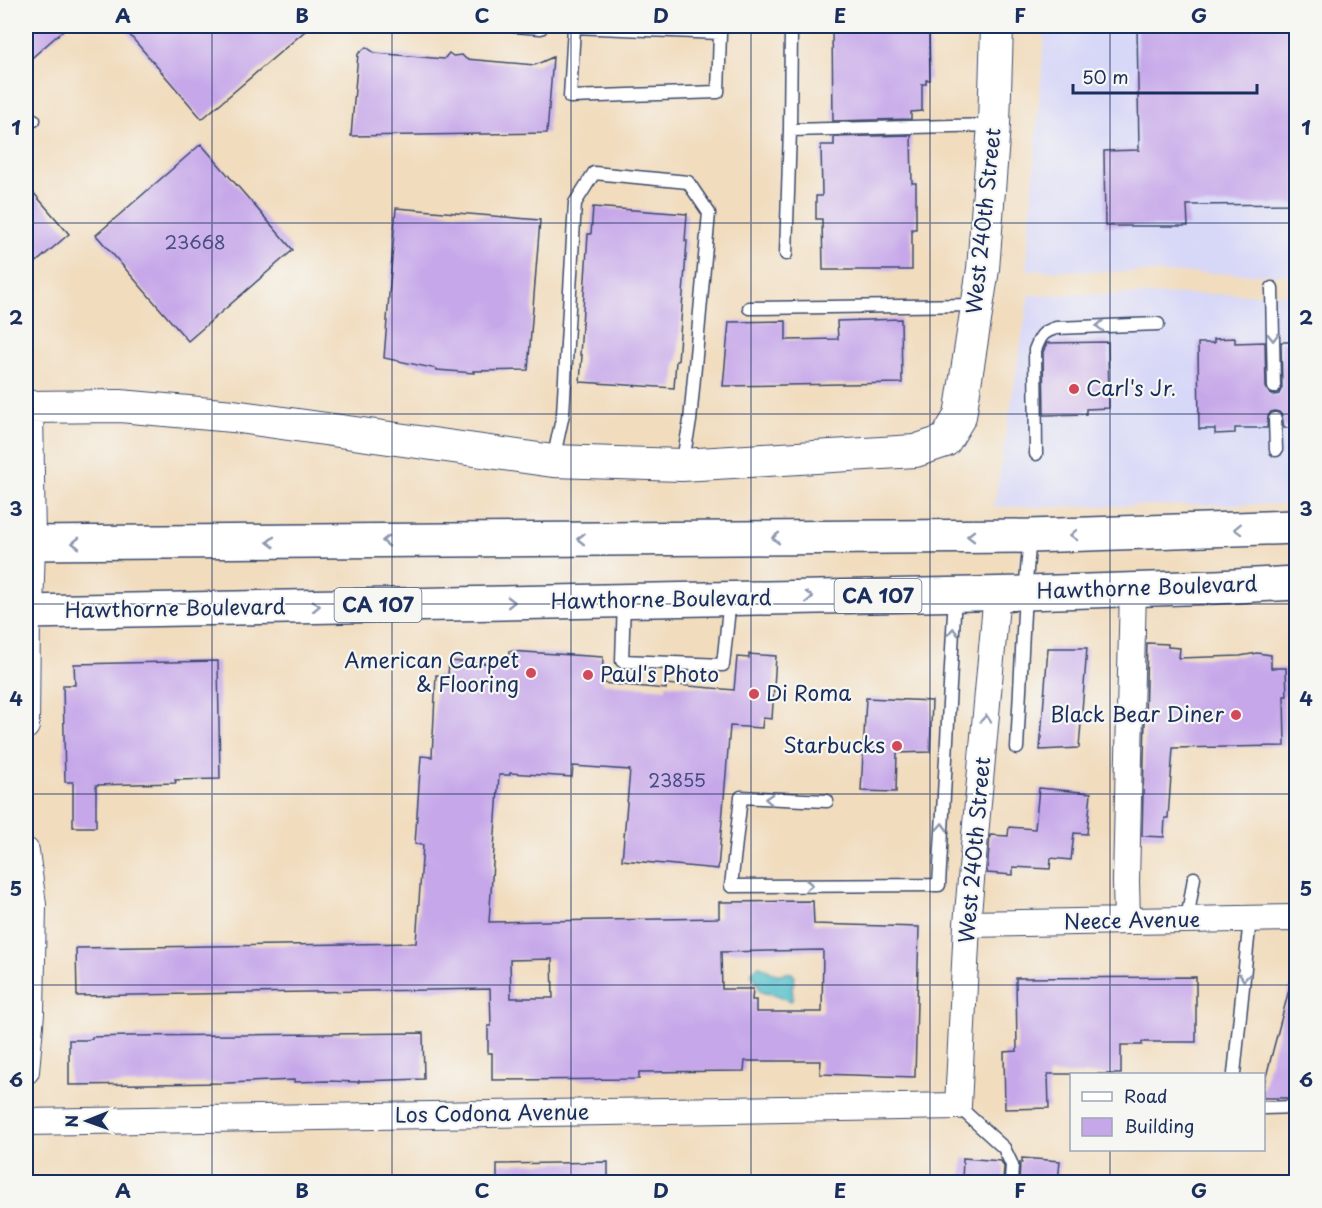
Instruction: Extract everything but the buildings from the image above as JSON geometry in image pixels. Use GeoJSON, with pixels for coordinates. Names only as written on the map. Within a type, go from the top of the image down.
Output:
{"type":"FeatureCollection","features":[{"type":"Feature","properties":{"kind":"main road"},"geometry":{"type":"LineString","coordinates":[[27,543],[1030,536],[1296,527]]}},
{"type":"Feature","properties":{"kind":"main road","name":"Hawthorne Boulevard"},"geometry":{"type":"LineString","coordinates":[[26,612],[1011,593],[1216,587],[1296,582]]}},
{"type":"Feature","properties":{"kind":"street","name":"West 240th Street"},"geometry":{"type":"LineString","coordinates":[[682,465],[915,451],[945,441],[960,416],[983,269],[994,125],[998,26]]}},
{"type":"Feature","properties":{"kind":"street"},"geometry":{"type":"LineString","coordinates":[[26,726],[26,407],[120,406],[233,416],[553,461],[682,465]]}},
{"type":"Feature","properties":{"kind":"street"},"geometry":{"type":"LineString","coordinates":[[1127,921],[1133,588]]}},
{"type":"Feature","properties":{"kind":"street","name":"West 240th Street"},"geometry":{"type":"LineString","coordinates":[[958,1106],[967,924],[1011,593]]}},
{"type":"Feature","properties":{"kind":"street"},"geometry":{"type":"LineString","coordinates":[[26,851],[33,905],[31,1013],[26,1071]]}},
{"type":"Feature","properties":{"kind":"street","name":"Neece Avenue"},"geometry":{"type":"LineString","coordinates":[[967,924],[1296,918]]}},
{"type":"Feature","properties":{"kind":"street","name":"Los Codona Avenue"},"geometry":{"type":"LineString","coordinates":[[26,1122],[958,1106]]}},
{"type":"Feature","properties":{"kind":"lane"},"geometry":{"type":"LineString","coordinates":[[513,26],[541,28]]}},
{"type":"Feature","properties":{"kind":"lane"},"geometry":{"type":"LineString","coordinates":[[574,26],[720,33],[718,92],[570,97],[574,26]]}},
{"type":"Feature","properties":{"kind":"lane"},"geometry":{"type":"LineString","coordinates":[[786,254],[791,29]]}},
{"type":"Feature","properties":{"kind":"lane"},"geometry":{"type":"LineString","coordinates":[[790,130],[994,125]]}},
{"type":"Feature","properties":{"kind":"lane"},"geometry":{"type":"LineString","coordinates":[[553,461],[563,414],[575,202],[594,172],[688,183],[709,213],[690,420],[682,465]]}},
{"type":"Feature","properties":{"kind":"lane"},"geometry":{"type":"LineString","coordinates":[[1272,288],[1274,387]]}},
{"type":"Feature","properties":{"kind":"lane"},"geometry":{"type":"LineString","coordinates":[[749,308],[977,305]]}},
{"type":"Feature","properties":{"kind":"lane"},"geometry":{"type":"LineString","coordinates":[[1036,454],[1035,350],[1040,338],[1047,330],[1158,324]]}},
{"type":"Feature","properties":{"kind":"lane"},"geometry":{"type":"LineString","coordinates":[[1275,419],[1276,450]]}},
{"type":"Feature","properties":{"kind":"lane"},"geometry":{"type":"LineString","coordinates":[[1017,748],[1011,593],[1030,536]]}},
{"type":"Feature","properties":{"kind":"lane"},"geometry":{"type":"LineString","coordinates":[[827,801],[741,797],[731,886],[939,885],[955,594]]}},
{"type":"Feature","properties":{"kind":"lane"},"geometry":{"type":"LineString","coordinates":[[624,600],[622,661],[723,666],[730,598]]}},
{"type":"Feature","properties":{"kind":"lane"},"geometry":{"type":"LineString","coordinates":[[1187,920],[1194,878]]}},
{"type":"Feature","properties":{"kind":"lane"},"geometry":{"type":"LineString","coordinates":[[1234,1073],[1250,919]]}},
{"type":"Feature","properties":{"kind":"lane"},"geometry":{"type":"LineString","coordinates":[[958,1106],[1004,1148],[1012,1165],[1011,1182]]}},
{"type":"Feature","properties":{"kind":"lane"},"geometry":{"type":"LineString","coordinates":[[1265,1108],[1296,1107]]}},
{"type":"Feature","properties":{"kind":"shaded area"},"geometry":{"type":"Polygon","coordinates":[[[1045,26],[1296,26],[1296,275],[1026,270],[1045,26]]]}},
{"type":"Feature","properties":{"kind":"shaded area"},"geometry":{"type":"Polygon","coordinates":[[[1296,294],[1296,504],[994,507],[1029,295],[1296,294]]]}},
{"type":"Feature","properties":{"kind":"water"},"geometry":{"type":"Polygon","coordinates":[[[758,966],[776,974],[792,973],[795,977],[791,1001],[760,991],[752,974],[758,966]]]}},
{"type":"Feature","properties":{"kind":"place","name":"Carl's Jr."},"geometry":{"type":"Point","coordinates":[1074,389]}},
{"type":"Feature","properties":{"kind":"place","name":"American Carpet & Flooring"},"geometry":{"type":"Point","coordinates":[531,673]}},
{"type":"Feature","properties":{"kind":"place","name":"Paul's Photo"},"geometry":{"type":"Point","coordinates":[588,675]}},
{"type":"Feature","properties":{"kind":"place","name":"Di Roma"},"geometry":{"type":"Point","coordinates":[754,694]}},
{"type":"Feature","properties":{"kind":"place","name":"Black Bear Diner"},"geometry":{"type":"Point","coordinates":[1236,715]}},
{"type":"Feature","properties":{"kind":"place","name":"Starbucks"},"geometry":{"type":"Point","coordinates":[897,746]}}]}
